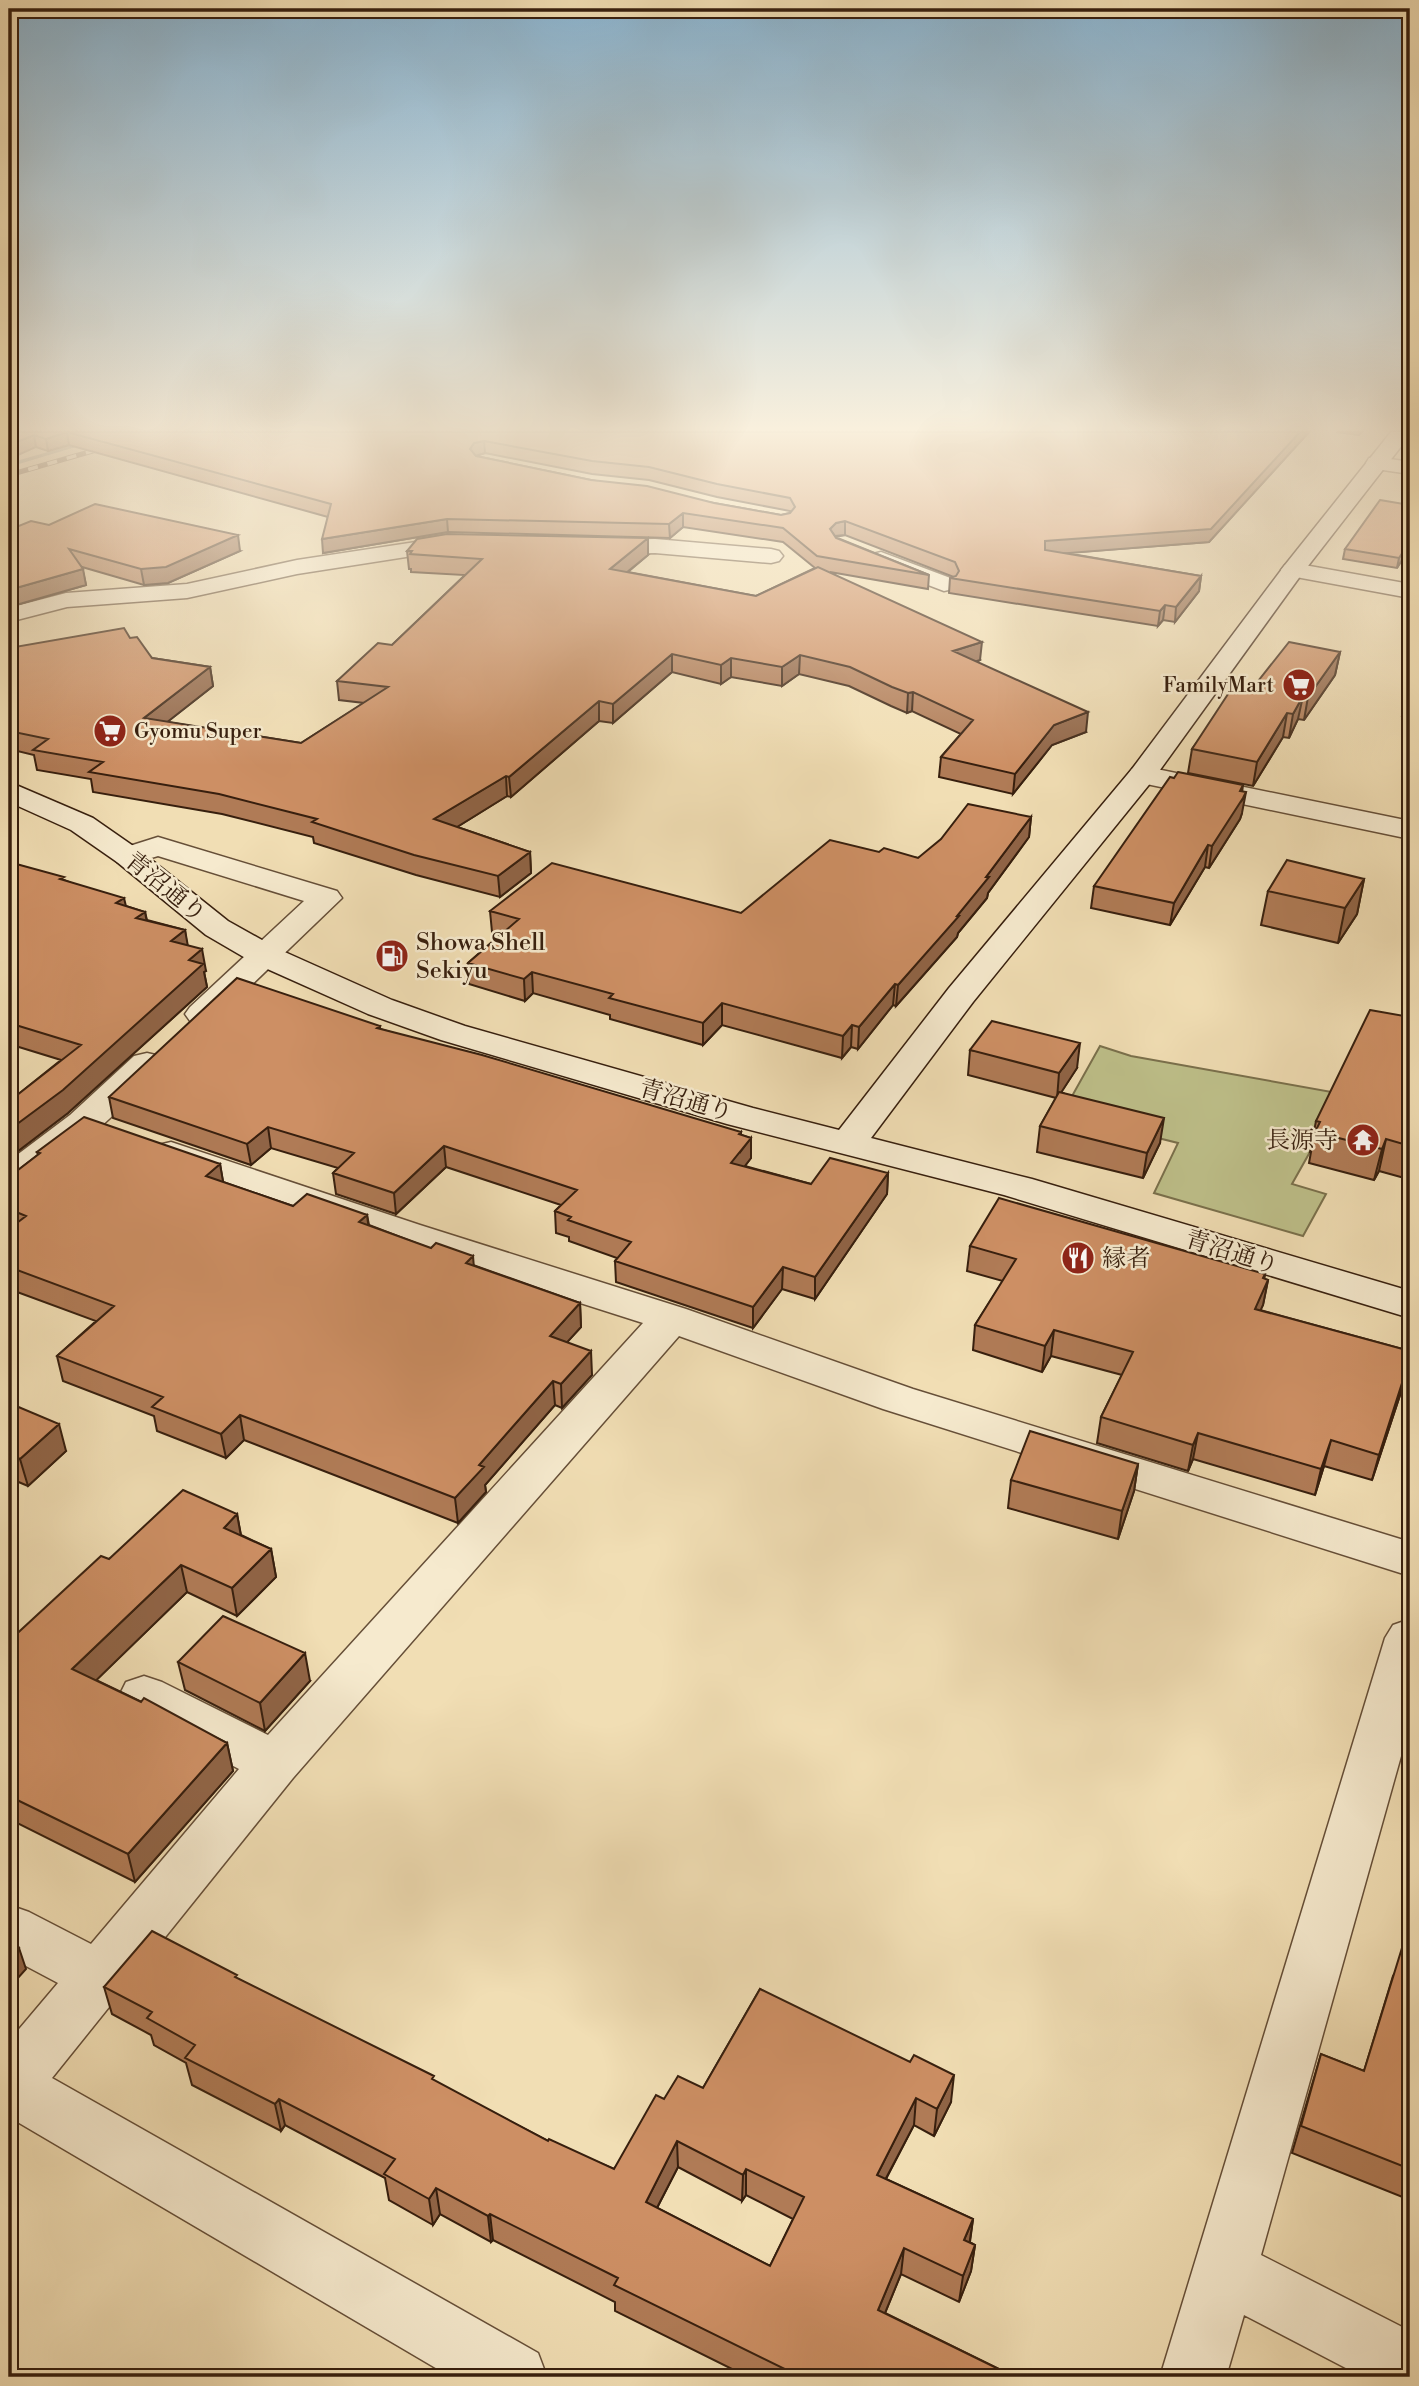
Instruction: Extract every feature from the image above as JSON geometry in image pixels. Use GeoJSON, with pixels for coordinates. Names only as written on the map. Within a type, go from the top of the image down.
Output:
{"type":"FeatureCollection","features":[{"type":"Feature","properties":{"kind":"street"},"geometry":{"type":"LineString","coordinates":[[9,615],[66,600],[187,591],[297,567],[440,543]]}},
{"type":"Feature","properties":{"kind":"street"},"geometry":{"type":"LineString","coordinates":[[848,1144],[961,995],[1142,775],[1314,543]]}},
{"type":"Feature","properties":{"kind":"street"},"geometry":{"type":"LineString","coordinates":[[574,546],[654,546],[771,556]]}},
{"type":"Feature","properties":{"kind":"street"},"geometry":{"type":"LineString","coordinates":[[856,549],[944,584]]}},
{"type":"Feature","properties":{"kind":"street"},"geometry":{"type":"LineString","coordinates":[[1293,570],[1410,591]]}},
{"type":"Feature","properties":{"kind":"street"},"geometry":{"type":"LineString","coordinates":[[1142,775],[1410,830]]}},
{"type":"Feature","properties":{"kind":"street","name":"青沼通り"},"geometry":{"type":"LineString","coordinates":[[9,791],[82,824],[128,856],[217,928],[266,956],[380,1007],[453,1033],[848,1144],[1018,1188],[1410,1306]]}},
{"type":"Feature","properties":{"kind":"street"},"geometry":{"type":"LineString","coordinates":[[9,1179],[83,1123],[326,898],[158,846],[128,856]]}},
{"type":"Feature","properties":{"kind":"street"},"geometry":{"type":"LineString","coordinates":[[83,1123],[406,1234],[671,1318],[898,1399],[1410,1559]]}},
{"type":"Feature","properties":{"kind":"street"},"geometry":{"type":"LineString","coordinates":[[514,2377],[9,2085],[275,1763],[671,1318]]}},
{"type":"Feature","properties":{"kind":"street"},"geometry":{"type":"LineString","coordinates":[[1194,2377],[1410,1637]]}},
{"type":"Feature","properties":{"kind":"street"},"geometry":{"type":"LineString","coordinates":[[144,1696],[275,1763]]}},
{"type":"Feature","properties":{"kind":"street"},"geometry":{"type":"LineString","coordinates":[[9,1929],[98,1976]]}},
{"type":"Feature","properties":{"kind":"street"},"geometry":{"type":"LineString","coordinates":[[1226,2272],[1410,2366]]}},
{"type":"Feature","properties":{"kind":"green space"},"geometry":{"type":"Polygon","coordinates":[[[1100,1046],[1131,1056],[1410,1106],[1410,1129],[1310,1152],[1292,1184],[1326,1194],[1303,1236],[1154,1193],[1178,1143],[1062,1114],[1100,1046]]]}},
{"type":"Feature","properties":{"kind":"building"},"geometry":{"type":"Polygon","coordinates":[[[9,543],[219,543],[166,567],[141,569],[69,549],[83,569],[9,590],[9,543]]]}},
{"type":"Feature","properties":{"kind":"building"},"geometry":{"type":"Polygon","coordinates":[[[413,543],[641,543],[610,569],[756,596],[818,567],[982,642],[953,651],[1088,712],[1054,725],[1015,774],[941,757],[973,720],[850,667],[800,655],[782,667],[731,658],[721,665],[672,654],[613,704],[599,701],[509,777],[506,776],[434,819],[530,852],[498,876],[414,855],[312,822],[317,819],[219,794],[89,772],[103,762],[33,750],[48,739],[9,731],[9,648],[124,628],[130,638],[137,637],[152,658],[210,667],[144,718],[301,743],[388,687],[337,681],[378,643],[392,645],[482,559],[410,554],[412,551],[407,551],[413,543]]]}},
{"type":"Feature","properties":{"kind":"building"},"geometry":{"type":"Polygon","coordinates":[[[802,543],[849,543],[929,575],[817,556],[802,543]]]}},
{"type":"Feature","properties":{"kind":"building"},"geometry":{"type":"Polygon","coordinates":[[[905,543],[1045,543],[1045,550],[1201,576],[1176,607],[1165,605],[1160,611],[950,578],[956,576],[959,571],[955,562],[905,543]]]}},
{"type":"Feature","properties":{"kind":"building"},"geometry":{"type":"Polygon","coordinates":[[[1349,543],[1408,543],[1399,558],[1345,549],[1349,543]]]}},
{"type":"Feature","properties":{"kind":"building"},"geometry":{"type":"Polygon","coordinates":[[[1289,642],[1340,652],[1308,697],[1303,696],[1293,714],[1287,713],[1257,762],[1192,749],[1230,691],[1235,692],[1238,688],[1251,690],[1289,642]]]}},
{"type":"Feature","properties":{"kind":"building"},"geometry":{"type":"Polygon","coordinates":[[[1178,772],[1243,785],[1240,791],[1246,792],[1212,846],[1208,845],[1174,903],[1094,886],[1170,777],[1174,778],[1178,772]]]}},
{"type":"Feature","properties":{"kind":"building"},"geometry":{"type":"Polygon","coordinates":[[[968,804],[1031,817],[959,916],[859,1027],[852,1025],[843,1036],[722,1003],[703,1023],[609,998],[613,994],[532,972],[524,979],[468,963],[519,919],[490,911],[552,863],[741,913],[830,840],[879,852],[884,848],[918,858],[941,839],[968,804]]]}},
{"type":"Feature","properties":{"kind":"building"},"geometry":{"type":"Polygon","coordinates":[[[1287,860],[1364,879],[1345,908],[1268,891],[1287,860]]]}},
{"type":"Feature","properties":{"kind":"building"},"geometry":{"type":"Polygon","coordinates":[[[9,862],[64,877],[60,879],[124,898],[116,903],[145,912],[136,918],[185,930],[171,941],[202,949],[189,960],[203,964],[63,1090],[9,1130],[9,1094],[16,1096],[81,1045],[9,1023],[9,862]]]}},
{"type":"Feature","properties":{"kind":"building"},"geometry":{"type":"Polygon","coordinates":[[[237,978],[380,1026],[377,1028],[482,1055],[741,1132],[739,1134],[751,1138],[731,1163],[811,1184],[830,1158],[888,1173],[815,1277],[783,1267],[753,1307],[615,1261],[631,1242],[568,1220],[571,1217],[555,1211],[577,1190],[444,1146],[394,1193],[333,1173],[354,1153],[268,1127],[247,1144],[109,1097],[237,978]]]}},
{"type":"Feature","properties":{"kind":"building"},"geometry":{"type":"Polygon","coordinates":[[[1370,1010],[1410,1017],[1410,1146],[1386,1139],[1382,1149],[1315,1132],[1320,1122],[1316,1121],[1370,1010]]]}},
{"type":"Feature","properties":{"kind":"building"},"geometry":{"type":"Polygon","coordinates":[[[992,1021],[1080,1043],[1059,1073],[970,1050],[992,1021]]]}},
{"type":"Feature","properties":{"kind":"building"},"geometry":{"type":"Polygon","coordinates":[[[1059,1092],[1164,1118],[1147,1153],[1040,1126],[1059,1092]]]}},
{"type":"Feature","properties":{"kind":"building"},"geometry":{"type":"Polygon","coordinates":[[[84,1117],[220,1164],[206,1176],[293,1206],[307,1194],[367,1215],[359,1222],[431,1248],[436,1243],[473,1256],[466,1263],[580,1303],[550,1336],[591,1351],[561,1384],[553,1381],[479,1465],[484,1467],[455,1498],[240,1415],[221,1434],[152,1407],[163,1397],[57,1356],[114,1306],[9,1267],[9,1229],[26,1216],[9,1209],[9,1177],[84,1117]]]}},
{"type":"Feature","properties":{"kind":"building"},"geometry":{"type":"Polygon","coordinates":[[[999,1198],[1265,1274],[1263,1278],[1268,1280],[1255,1309],[1410,1351],[1379,1455],[1331,1440],[1321,1469],[1198,1433],[1193,1445],[1101,1417],[1133,1352],[1054,1330],[1045,1346],[975,1325],[1016,1259],[970,1246],[999,1198]]]}},
{"type":"Feature","properties":{"kind":"building"},"geometry":{"type":"Polygon","coordinates":[[[9,1403],[59,1424],[20,1459],[9,1454],[9,1403]]]}},
{"type":"Feature","properties":{"kind":"building"},"geometry":{"type":"Polygon","coordinates":[[[1030,1431],[1138,1464],[1122,1511],[1011,1480],[1030,1431]]]}},
{"type":"Feature","properties":{"kind":"building"},"geometry":{"type":"Polygon","coordinates":[[[183,1490],[237,1514],[224,1528],[271,1549],[232,1588],[181,1565],[72,1669],[141,1702],[144,1698],[227,1743],[128,1854],[9,1796],[9,1641],[101,1556],[109,1559],[183,1490]]]}},
{"type":"Feature","properties":{"kind":"building"},"geometry":{"type":"Polygon","coordinates":[[[223,1616],[305,1653],[260,1703],[178,1662],[223,1616]]]}},
{"type":"Feature","properties":{"kind":"building"},"geometry":{"type":"Polygon","coordinates":[[[152,1931],[237,1975],[235,1977],[434,2076],[432,2079],[548,2141],[549,2139],[614,2169],[656,2095],[664,2099],[678,2076],[703,2088],[760,1989],[910,2062],[914,2055],[954,2075],[937,2109],[916,2098],[877,2175],[973,2219],[964,2240],[975,2245],[963,2276],[904,2248],[878,2310],[1015,2377],[801,2377],[614,2285],[618,2278],[490,2214],[488,2216],[436,2188],[429,2199],[384,2174],[395,2159],[279,2099],[275,2104],[185,2058],[195,2045],[147,2018],[152,2012],[104,1987],[152,1931]],[[677,2141],[646,2202],[770,2266],[804,2197],[746,2169],[743,2175],[677,2141]]]}},
{"type":"Feature","properties":{"kind":"building"},"geometry":{"type":"Polygon","coordinates":[[[9,1943],[19,1948],[9,1960],[9,1943]]]}},
{"type":"Feature","properties":{"kind":"building"},"geometry":{"type":"Polygon","coordinates":[[[1402,1948],[1410,1952],[1410,2169],[1301,2126],[1321,2054],[1364,2071],[1402,1948]]]}},
{"type":"Feature","properties":{"kind":"place","name":"FamilyMart"},"geometry":{"type":"Point","coordinates":[1299,685]}},
{"type":"Feature","properties":{"kind":"place","name":"Gyomu Super"},"geometry":{"type":"Point","coordinates":[110,731]}},
{"type":"Feature","properties":{"kind":"place","name":"Showa Shell Sekiyu"},"geometry":{"type":"Point","coordinates":[392,956]}},
{"type":"Feature","properties":{"kind":"place","name":"長源寺"},"geometry":{"type":"Point","coordinates":[1363,1140]}},
{"type":"Feature","properties":{"kind":"place","name":"縁者"},"geometry":{"type":"Point","coordinates":[1078,1258]}}]}
